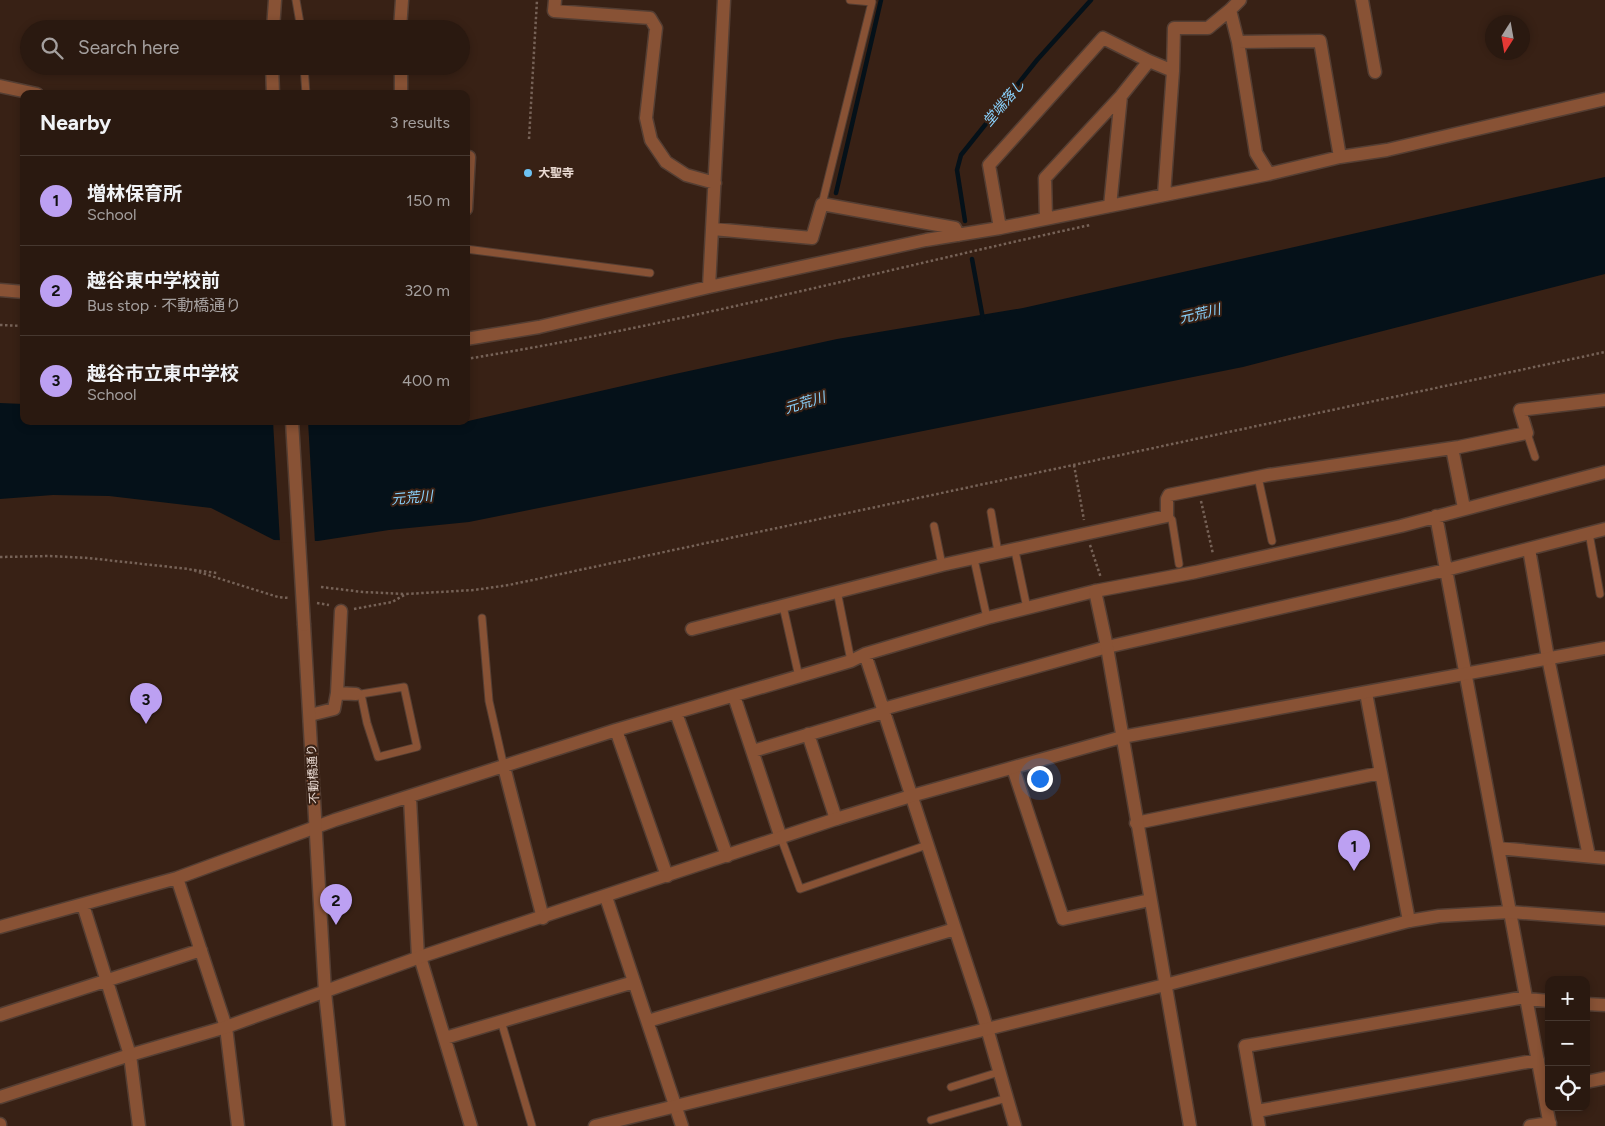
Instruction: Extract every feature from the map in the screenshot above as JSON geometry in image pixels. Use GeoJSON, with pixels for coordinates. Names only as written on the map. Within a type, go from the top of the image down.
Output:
{"type":"FeatureCollection","features":[{"type":"Feature","properties":{"kind":"street"},"geometry":{"type":"LineString","coordinates":[[274,20],[275,0]]}},
{"type":"Feature","properties":{"kind":"street"},"geometry":{"type":"LineString","coordinates":[[401,20],[402,0]]}},
{"type":"Feature","properties":{"kind":"street"},"geometry":{"type":"LineString","coordinates":[[555,0],[554,11],[650,18],[656,28],[646,118],[651,140],[666,162],[686,175],[715,183]]}},
{"type":"Feature","properties":{"kind":"street"},"geometry":{"type":"LineString","coordinates":[[709,287],[724,0]]}},
{"type":"Feature","properties":{"kind":"street"},"geometry":{"type":"LineString","coordinates":[[1164,195],[1173,70],[1174,28],[1208,28],[1240,0]]}},
{"type":"Feature","properties":{"kind":"street"},"geometry":{"type":"LineString","coordinates":[[1362,0],[1375,72]]}},
{"type":"Feature","properties":{"kind":"street"},"geometry":{"type":"LineString","coordinates":[[1230,10],[1238,42],[1256,153],[1268,174]]}},
{"type":"Feature","properties":{"kind":"street"},"geometry":{"type":"LineString","coordinates":[[1000,228],[989,165],[1103,38],[1149,61],[1173,70]]}},
{"type":"Feature","properties":{"kind":"street"},"geometry":{"type":"LineString","coordinates":[[1238,42],[1320,41],[1340,157]]}},
{"type":"Feature","properties":{"kind":"street"},"geometry":{"type":"LineString","coordinates":[[1046,218],[1045,178],[1121,96],[1149,61]]}},
{"type":"Feature","properties":{"kind":"street"},"geometry":{"type":"LineString","coordinates":[[272,75],[273,90]]}},
{"type":"Feature","properties":{"kind":"street"},"geometry":{"type":"LineString","coordinates":[[401,75],[401,90]]}},
{"type":"Feature","properties":{"kind":"street"},"geometry":{"type":"LineString","coordinates":[[0,86],[20,90]]}},
{"type":"Feature","properties":{"kind":"street"},"geometry":{"type":"LineString","coordinates":[[1110,206],[1121,96]]}},
{"type":"Feature","properties":{"kind":"street"},"geometry":{"type":"LineString","coordinates":[[470,339],[539,327],[709,287],[958,235],[1268,174],[1340,157],[1386,150],[1605,99]]}},
{"type":"Feature","properties":{"kind":"street"},"geometry":{"type":"LineString","coordinates":[[1250,177],[1256,153]]}},
{"type":"Feature","properties":{"kind":"street"},"geometry":{"type":"LineString","coordinates":[[713,229],[812,238],[822,204],[955,228],[958,235]]}},
{"type":"Feature","properties":{"kind":"street"},"geometry":{"type":"LineString","coordinates":[[0,290],[20,292]]}},
{"type":"Feature","properties":{"kind":"street"},"geometry":{"type":"LineString","coordinates":[[692,629],[942,565],[1167,516],[1167,499],[1169,495],[1258,477],[1452,448],[1527,434],[1520,410],[1605,400]]}},
{"type":"Feature","properties":{"kind":"street","name":"不動橋通り"},"geometry":{"type":"LineString","coordinates":[[292,425],[325,992],[339,1126]]}},
{"type":"Feature","properties":{"kind":"street"},"geometry":{"type":"LineString","coordinates":[[1452,448],[1464,508]]}},
{"type":"Feature","properties":{"kind":"street"},"geometry":{"type":"LineString","coordinates":[[0,927],[177,878],[335,820],[410,798],[616,730],[799,677],[851,661],[865,654],[987,618],[1095,591],[1196,572],[1401,526],[1605,472]]}},
{"type":"Feature","properties":{"kind":"street"},"geometry":{"type":"LineString","coordinates":[[1436,516],[1526,998],[1545,1085]]}},
{"type":"Feature","properties":{"kind":"street"},"geometry":{"type":"LineString","coordinates":[[753,751],[883,711],[1107,647],[1446,570],[1605,529]]}},
{"type":"Feature","properties":{"kind":"street"},"geometry":{"type":"LineString","coordinates":[[1529,549],[1548,658],[1589,856]]}},
{"type":"Feature","properties":{"kind":"street"},"geometry":{"type":"LineString","coordinates":[[1095,591],[1107,647],[1136,824],[1190,1126]]}},
{"type":"Feature","properties":{"kind":"street"},"geometry":{"type":"LineString","coordinates":[[310,716],[334,709],[337,694],[341,611]]}},
{"type":"Feature","properties":{"kind":"street"},"geometry":{"type":"LineString","coordinates":[[0,1097],[130,1055],[226,1027],[419,958],[836,819],[911,796],[1122,738],[1605,648]]}},
{"type":"Feature","properties":{"kind":"street"},"geometry":{"type":"LineString","coordinates":[[865,654],[956,929],[1015,1126]]}},
{"type":"Feature","properties":{"kind":"street"},"geometry":{"type":"LineString","coordinates":[[1366,693],[1409,921]]}},
{"type":"Feature","properties":{"kind":"street"},"geometry":{"type":"LineString","coordinates":[[337,694],[358,695]]}},
{"type":"Feature","properties":{"kind":"street"},"geometry":{"type":"LineString","coordinates":[[734,696],[781,838]]}},
{"type":"Feature","properties":{"kind":"street"},"geometry":{"type":"LineString","coordinates":[[676,713],[727,856]]}},
{"type":"Feature","properties":{"kind":"street"},"geometry":{"type":"LineString","coordinates":[[616,730],[667,876]]}},
{"type":"Feature","properties":{"kind":"street"},"geometry":{"type":"LineString","coordinates":[[808,734],[836,819]]}},
{"type":"Feature","properties":{"kind":"street"},"geometry":{"type":"LineString","coordinates":[[504,767],[543,918]]}},
{"type":"Feature","properties":{"kind":"street"},"geometry":{"type":"LineString","coordinates":[[1013,768],[1063,919],[1150,900]]}},
{"type":"Feature","properties":{"kind":"street"},"geometry":{"type":"LineString","coordinates":[[1136,824],[1380,773]]}},
{"type":"Feature","properties":{"kind":"street"},"geometry":{"type":"LineString","coordinates":[[410,798],[419,958],[471,1126]]}},
{"type":"Feature","properties":{"kind":"street"},"geometry":{"type":"LineString","coordinates":[[1498,848],[1605,858]]}},
{"type":"Feature","properties":{"kind":"street"},"geometry":{"type":"LineString","coordinates":[[177,878],[226,1027],[238,1126]]}},
{"type":"Feature","properties":{"kind":"street"},"geometry":{"type":"LineString","coordinates":[[606,896],[682,1126]]}},
{"type":"Feature","properties":{"kind":"street"},"geometry":{"type":"LineString","coordinates":[[83,905],[130,1055],[139,1126]]}},
{"type":"Feature","properties":{"kind":"street"},"geometry":{"type":"LineString","coordinates":[[596,1126],[1165,985],[1409,921],[1438,916],[1510,912],[1605,919]]}},
{"type":"Feature","properties":{"kind":"street"},"geometry":{"type":"LineString","coordinates":[[648,1021],[956,929]]}},
{"type":"Feature","properties":{"kind":"street"},"geometry":{"type":"LineString","coordinates":[[0,1015],[201,950]]}},
{"type":"Feature","properties":{"kind":"street"},"geometry":{"type":"LineString","coordinates":[[444,1038],[634,982]]}},
{"type":"Feature","properties":{"kind":"street"},"geometry":{"type":"LineString","coordinates":[[1259,1126],[1244,1046],[1526,998],[1545,1000]]}},
{"type":"Feature","properties":{"kind":"street"},"geometry":{"type":"LineString","coordinates":[[1590,1004],[1605,1005]]}},
{"type":"Feature","properties":{"kind":"street"},"geometry":{"type":"LineString","coordinates":[[1256,1111],[1538,1060]]}},
{"type":"Feature","properties":{"kind":"street"},"geometry":{"type":"LineString","coordinates":[[1590,1081],[1605,1078]]}},
{"type":"Feature","properties":{"kind":"street"},"geometry":{"type":"LineString","coordinates":[[1530,1126],[1550,1124],[1549,1111]]}},
{"type":"Feature","properties":{"kind":"lane"},"geometry":{"type":"LineString","coordinates":[[296,0],[299,20]]}},
{"type":"Feature","properties":{"kind":"lane"},"geometry":{"type":"LineString","coordinates":[[822,204],[872,2],[850,0]]}},
{"type":"Feature","properties":{"kind":"lane"},"geometry":{"type":"LineString","coordinates":[[305,75],[306,90]]}},
{"type":"Feature","properties":{"kind":"lane"},"geometry":{"type":"LineString","coordinates":[[470,250],[650,273]]}},
{"type":"Feature","properties":{"kind":"lane"},"geometry":{"type":"LineString","coordinates":[[1527,434],[1534,458]]}},
{"type":"Feature","properties":{"kind":"lane"},"geometry":{"type":"LineString","coordinates":[[1258,477],[1272,541]]}},
{"type":"Feature","properties":{"kind":"lane"},"geometry":{"type":"LineString","coordinates":[[991,512],[998,552]]}},
{"type":"Feature","properties":{"kind":"lane"},"geometry":{"type":"LineString","coordinates":[[1167,514],[1172,520],[1179,564]]}},
{"type":"Feature","properties":{"kind":"lane"},"geometry":{"type":"LineString","coordinates":[[934,526],[942,565]]}},
{"type":"Feature","properties":{"kind":"lane"},"geometry":{"type":"LineString","coordinates":[[1589,533],[1600,594]]}},
{"type":"Feature","properties":{"kind":"lane"},"geometry":{"type":"LineString","coordinates":[[1015,550],[1027,608]]}},
{"type":"Feature","properties":{"kind":"lane"},"geometry":{"type":"LineString","coordinates":[[974,559],[987,618]]}},
{"type":"Feature","properties":{"kind":"lane"},"geometry":{"type":"LineString","coordinates":[[837,591],[851,661]]}},
{"type":"Feature","properties":{"kind":"lane"},"geometry":{"type":"LineString","coordinates":[[783,606],[799,677]]}},
{"type":"Feature","properties":{"kind":"lane"},"geometry":{"type":"LineString","coordinates":[[482,618],[489,701],[504,767]]}},
{"type":"Feature","properties":{"kind":"lane"},"geometry":{"type":"LineString","coordinates":[[404,687],[417,748],[378,757],[358,695],[404,687]]}},
{"type":"Feature","properties":{"kind":"lane"},"geometry":{"type":"LineString","coordinates":[[781,838],[800,889],[927,846]]}},
{"type":"Feature","properties":{"kind":"lane"},"geometry":{"type":"LineString","coordinates":[[501,1021],[532,1126]]}},
{"type":"Feature","properties":{"kind":"lane"},"geometry":{"type":"LineString","coordinates":[[951,1087],[999,1072]]}},
{"type":"Feature","properties":{"kind":"lane"},"geometry":{"type":"LineString","coordinates":[[932,1120],[1007,1098]]}},
{"type":"Feature","properties":{"kind":"path"},"geometry":{"type":"LineString","coordinates":[[529,139],[537,0]]}},
{"type":"Feature","properties":{"kind":"path"},"geometry":{"type":"LineString","coordinates":[[470,358],[543,346],[789,295],[1091,225]]}},
{"type":"Feature","properties":{"kind":"path"},"geometry":{"type":"LineString","coordinates":[[0,325],[20,326]]}},
{"type":"Feature","properties":{"kind":"path"},"geometry":{"type":"LineString","coordinates":[[321,587],[363,592],[406,594],[474,590],[508,585],[1605,352]]}},
{"type":"Feature","properties":{"kind":"path"},"geometry":{"type":"LineString","coordinates":[[1074,465],[1076,478]]}},
{"type":"Feature","properties":{"kind":"path"},"geometry":{"type":"LineString","coordinates":[[1198,489],[1212,553]]}},
{"type":"Feature","properties":{"kind":"path"},"geometry":{"type":"LineString","coordinates":[[0,557],[88,558],[218,572]]}},
{"type":"Feature","properties":{"kind":"path"},"geometry":{"type":"LineString","coordinates":[[189,569],[278,597],[296,599]]}},
{"type":"Feature","properties":{"kind":"path"},"geometry":{"type":"LineString","coordinates":[[314,602],[332,605],[341,611],[392,602],[406,594]]}},
{"type":"Feature","properties":{"kind":"water","name":"元荒川"},"geometry":{"type":"Polygon","coordinates":[[[1605,177],[1605,274],[1243,367],[469,522],[389,530],[318,541],[274,540],[211,508],[109,496],[53,495],[0,499],[0,403],[20,404],[20,425],[470,425],[470,421],[837,339],[1023,308],[1605,177]]]}},
{"type":"Feature","properties":{"kind":"pier"},"geometry":{"type":"Polygon","coordinates":[[[273,425],[308,425],[315,543],[280,542],[273,425]]]}},
{"type":"Feature","properties":{"kind":"waterway"},"geometry":{"type":"LineString","coordinates":[[836,193],[881,0]]}},
{"type":"Feature","properties":{"kind":"waterway","name":"堂端落し"},"geometry":{"type":"LineString","coordinates":[[965,221],[957,170],[961,155],[1037,60],[1091,0]]}},
{"type":"Feature","properties":{"kind":"waterway","name":"堂端落し"},"geometry":{"type":"LineString","coordinates":[[972,259],[983,319]]}},
{"type":"Feature","properties":{"kind":"place","name":"大聖寺"},"geometry":{"type":"Point","coordinates":[528,173]}},
{"type":"Feature","properties":{"kind":"place","name":"越谷市立東中学校"},"geometry":{"type":"Point","coordinates":[146,724]}},
{"type":"Feature","properties":{"kind":"place","name":"増林保育所"},"geometry":{"type":"Point","coordinates":[1354,871]}},
{"type":"Feature","properties":{"kind":"place","name":"越谷東中学校前"},"geometry":{"type":"Point","coordinates":[336,925]}}]}
